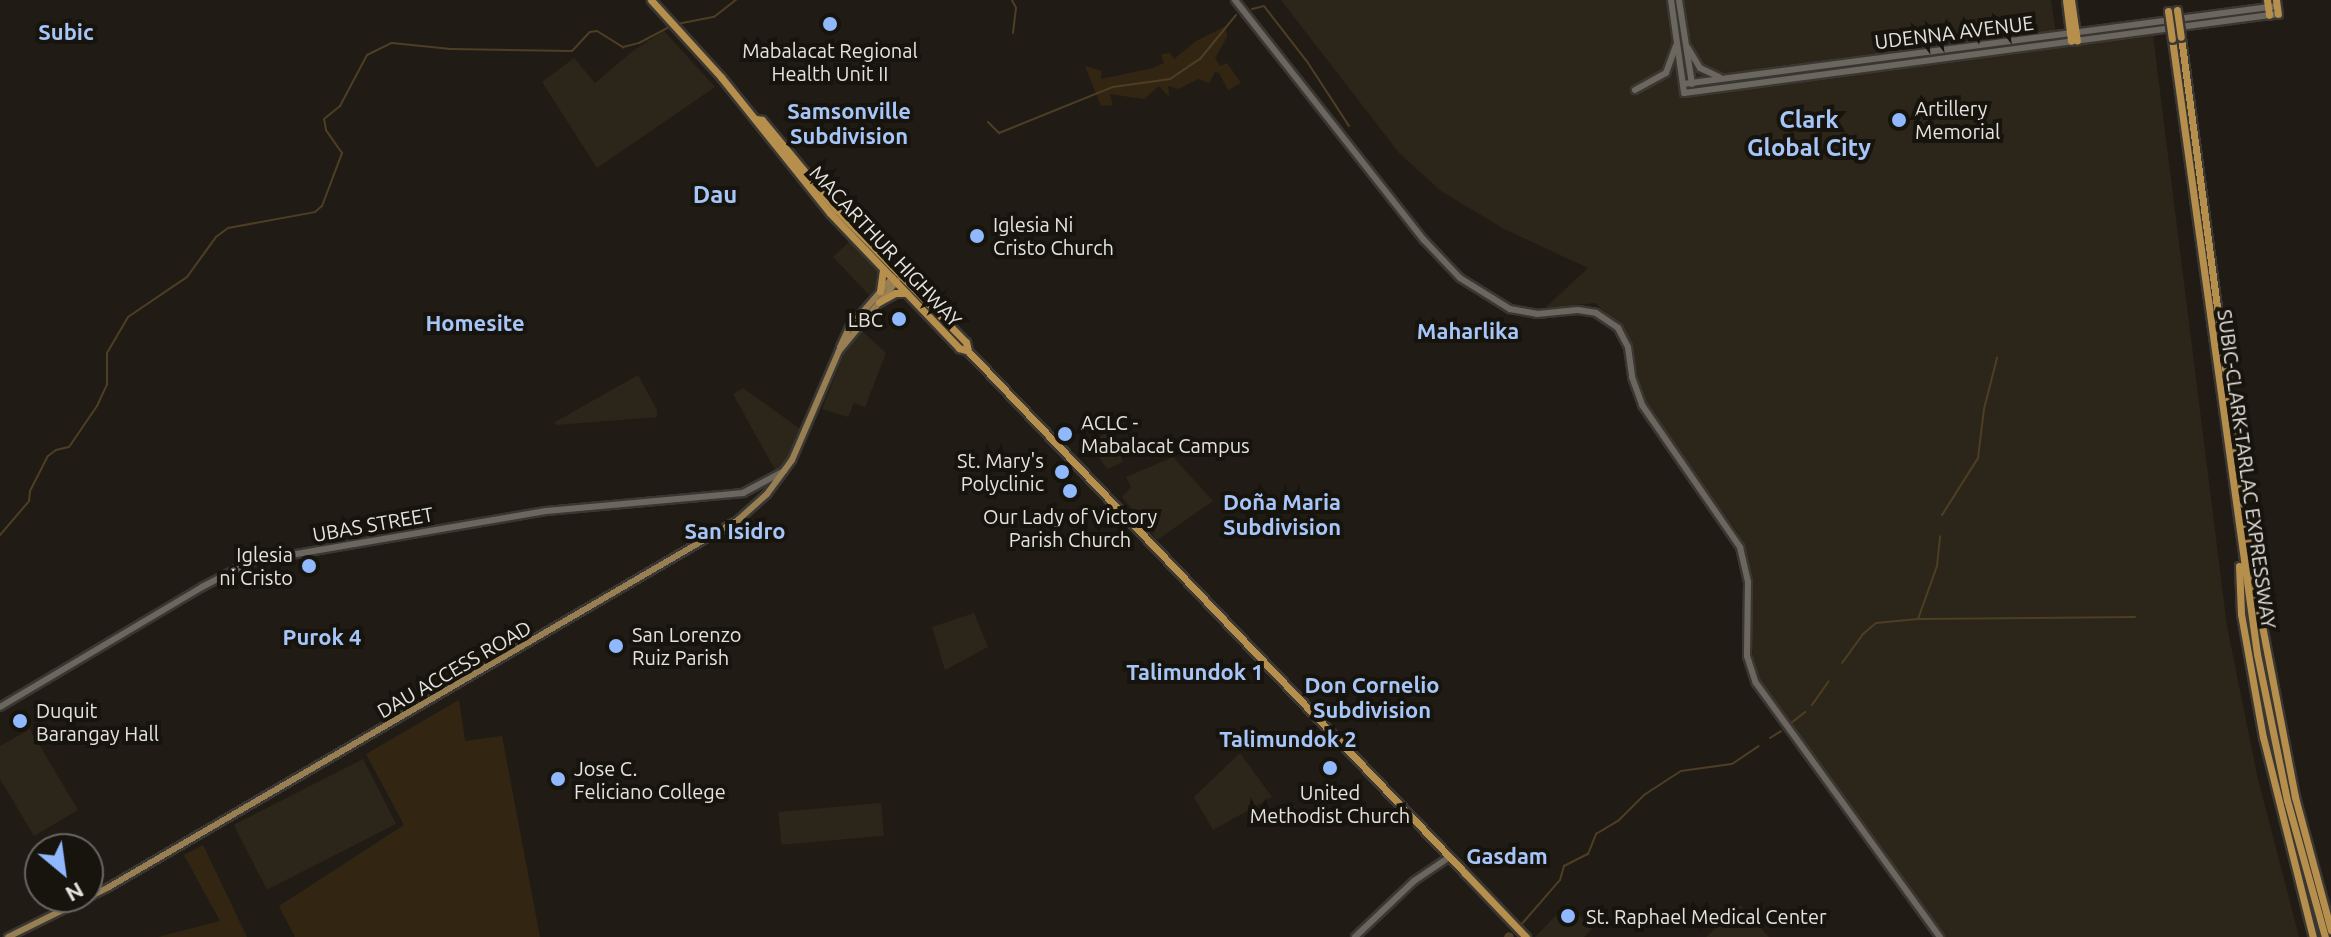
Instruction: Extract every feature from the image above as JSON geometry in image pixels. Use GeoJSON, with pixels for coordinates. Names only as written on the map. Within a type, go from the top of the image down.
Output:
{"type":"FeatureCollection","features":[{"type":"Feature","properties":{"kind":"highway","name":"MACARTHUR HIGHWAY"},"geometry":{"type":"LineString","coordinates":[[651,0],[756,119],[820,202],[883,269],[897,278],[906,293],[959,348],[968,351],[1526,937]]}},
{"type":"Feature","properties":{"kind":"highway"},"geometry":{"type":"LineString","coordinates":[[2068,0],[2073,37]]}},
{"type":"Feature","properties":{"kind":"highway","name":"SUBIC-CLARK-TARLAC EXPRESSWAY"},"geometry":{"type":"LineString","coordinates":[[2167,0],[2173,10]]}},
{"type":"Feature","properties":{"kind":"highway","name":"SUBIC-CLARK-TARLAC EXPRESSWAY"},"geometry":{"type":"LineString","coordinates":[[2175,0],[2173,10],[2256,598],[2292,783],[2331,930]]}},
{"type":"Feature","properties":{"kind":"highway","name":"SUBIC-CLARK-TARLAC EXPRESSWAY"},"geometry":{"type":"LineString","coordinates":[[2177,38],[2241,549],[2272,731],[2325,937]]}},
{"type":"Feature","properties":{"kind":"highway","name":"MACARTHUR HIGHWAY"},"geometry":{"type":"LineString","coordinates":[[756,119],[762,120],[897,278],[966,342],[968,351]]}},
{"type":"Feature","properties":{"kind":"highway"},"geometry":{"type":"LineString","coordinates":[[880,291],[883,269]]}},
{"type":"Feature","properties":{"kind":"highway"},"geometry":{"type":"LineString","coordinates":[[879,302],[895,293],[906,293]]}},
{"type":"Feature","properties":{"kind":"highway"},"geometry":{"type":"LineString","coordinates":[[2241,549],[2241,614],[2249,669],[2276,801],[2313,937]]}},
{"type":"Feature","properties":{"kind":"highway","name":"MACARTHUR HIGHWAY"},"geometry":{"type":"LineString","coordinates":[[1400,804],[1465,873]]}},
{"type":"Feature","properties":{"kind":"main road"},"geometry":{"type":"LineString","coordinates":[[1235,0],[1424,240],[1460,278],[1510,309],[1537,314],[1578,310],[1596,313],[1618,328],[1628,347],[1632,377],[1642,405],[1740,547],[1750,600],[1747,656],[1756,683],[1940,937]]}},
{"type":"Feature","properties":{"kind":"main road"},"geometry":{"type":"LineString","coordinates":[[1671,0],[1683,84]]}},
{"type":"Feature","properties":{"kind":"main road"},"geometry":{"type":"LineString","coordinates":[[1679,0],[1693,92]]}},
{"type":"Feature","properties":{"kind":"main road","name":"UDENNA AVENUE"},"geometry":{"type":"LineString","coordinates":[[2073,37],[1683,84],[1684,93],[2073,37],[2273,7]]}},
{"type":"Feature","properties":{"kind":"main road"},"geometry":{"type":"LineString","coordinates":[[1635,90],[1666,73],[1676,42]]}},
{"type":"Feature","properties":{"kind":"main road"},"geometry":{"type":"LineString","coordinates":[[1686,45],[1700,68],[1724,79]]}},
{"type":"Feature","properties":{"kind":"main road","name":"DAU ACCESS ROAD"},"geometry":{"type":"LineString","coordinates":[[8,937],[109,887],[738,520],[767,494],[784,471],[803,438],[847,331],[880,291],[897,278]]}},
{"type":"Feature","properties":{"kind":"main road","name":"DAU ACCESS ROAD"},"geometry":{"type":"LineString","coordinates":[[839,351],[897,278]]}},
{"type":"Feature","properties":{"kind":"main road","name":"UBAS STREET"},"geometry":{"type":"LineString","coordinates":[[0,707],[250,562],[546,511],[743,493],[784,471]]}},
{"type":"Feature","properties":{"kind":"main road"},"geometry":{"type":"LineString","coordinates":[[1355,937],[1418,878],[1448,858]]}},
{"type":"Feature","properties":{"kind":"shaded area"},"geometry":{"type":"Polygon","coordinates":[[[1281,0],[2051,0],[2058,47],[2153,35],[2227,626],[2257,775],[2299,937],[1943,937],[1756,675],[1751,646],[1753,586],[1747,555],[1737,531],[1656,420],[1641,391],[1632,348],[1620,325],[1595,303],[1545,308],[1588,268],[1504,229],[1441,191],[1399,153],[1281,0]]]}},
{"type":"Feature","properties":{"kind":"shaded area"},"geometry":{"type":"Polygon","coordinates":[[[1226,26],[1227,37],[1215,58],[1220,66],[1227,63],[1241,83],[1228,90],[1219,73],[1215,72],[1209,83],[1198,79],[1179,89],[1168,86],[1169,97],[1159,86],[1144,99],[1110,94],[1113,105],[1101,106],[1085,66],[1102,71],[1101,79],[1153,68],[1164,63],[1161,54],[1170,53],[1174,59],[1196,41],[1226,26]]]}},
{"type":"Feature","properties":{"kind":"shaded area"},"geometry":{"type":"Polygon","coordinates":[[[664,31],[715,87],[597,168],[542,82],[574,58],[595,83],[634,50],[664,31]]]}},
{"type":"Feature","properties":{"kind":"shaded area"},"geometry":{"type":"Polygon","coordinates":[[[851,240],[878,270],[878,285],[869,295],[833,257],[851,240]]]}},
{"type":"Feature","properties":{"kind":"shaded area"},"geometry":{"type":"Polygon","coordinates":[[[860,329],[886,353],[865,407],[854,403],[848,417],[822,409],[847,346],[860,329]]]}},
{"type":"Feature","properties":{"kind":"shaded area"},"geometry":{"type":"Polygon","coordinates":[[[638,375],[657,410],[657,417],[556,425],[555,422],[638,375]]]}},
{"type":"Feature","properties":{"kind":"shaded area"},"geometry":{"type":"Polygon","coordinates":[[[743,388],[803,431],[780,472],[774,468],[733,394],[743,388]]]}},
{"type":"Feature","properties":{"kind":"shaded area"},"geometry":{"type":"Polygon","coordinates":[[[1111,430],[1123,462],[1107,469],[1089,443],[1111,430]]]}},
{"type":"Feature","properties":{"kind":"shaded area"},"geometry":{"type":"Polygon","coordinates":[[[1173,457],[1213,501],[1157,540],[1122,497],[1131,487],[1126,477],[1173,457]]]}},
{"type":"Feature","properties":{"kind":"shaded area"},"geometry":{"type":"Polygon","coordinates":[[[974,613],[988,647],[945,670],[932,627],[974,613]]]}},
{"type":"Feature","properties":{"kind":"shaded area"},"geometry":{"type":"Polygon","coordinates":[[[459,700],[465,741],[502,736],[540,937],[295,937],[279,906],[404,825],[366,754],[459,700]]]}},
{"type":"Feature","properties":{"kind":"shaded area"},"geometry":{"type":"Polygon","coordinates":[[[30,729],[78,810],[39,833],[32,833],[0,779],[0,746],[30,729]]]}},
{"type":"Feature","properties":{"kind":"shaded area"},"geometry":{"type":"Polygon","coordinates":[[[1240,753],[1272,797],[1213,830],[1194,797],[1240,753]]]}},
{"type":"Feature","properties":{"kind":"shaded area"},"geometry":{"type":"Polygon","coordinates":[[[363,759],[396,824],[267,890],[234,825],[363,759]]]}},
{"type":"Feature","properties":{"kind":"shaded area"},"geometry":{"type":"Polygon","coordinates":[[[881,803],[884,836],[781,845],[778,812],[881,803]]]}},
{"type":"Feature","properties":{"kind":"shaded area"},"geometry":{"type":"Polygon","coordinates":[[[203,845],[247,937],[158,937],[220,921],[184,855],[203,845]]]}},
{"type":"Feature","properties":{"kind":"shaded area","name":"St. Raphael Medical Center"},"geometry":{"type":"Polygon","coordinates":[[[1568,903],[1592,929],[1584,937],[1535,937],[1568,903]]]}},
{"type":"Feature","properties":{"kind":"shaded area"},"geometry":{"type":"Polygon","coordinates":[[[1740,905],[1769,937],[1706,937],[1740,905]]]}},
{"type":"Feature","properties":{"kind":"waterway"},"geometry":{"type":"LineString","coordinates":[[677,24],[714,17],[736,0]]}},
{"type":"Feature","properties":{"kind":"waterway"},"geometry":{"type":"LineString","coordinates":[[1012,0],[1016,8],[1013,33]]}},
{"type":"Feature","properties":{"kind":"waterway"},"geometry":{"type":"LineString","coordinates":[[1252,9],[1264,6],[1308,63],[1349,126]]}},
{"type":"Feature","properties":{"kind":"waterway"},"geometry":{"type":"LineString","coordinates":[[988,122],[999,133],[1113,87],[1170,79],[1200,59],[1236,15]]}},
{"type":"Feature","properties":{"kind":"waterway"},"geometry":{"type":"LineString","coordinates":[[0,535],[29,501],[30,491],[48,456],[69,447],[97,406],[107,385],[107,353],[128,317],[187,277],[216,237],[228,228],[315,212],[322,206],[342,153],[326,130],[324,119],[340,106],[367,55],[392,43],[451,49],[572,51],[590,32],[597,31],[623,47],[639,43],[671,26]]}},
{"type":"Feature","properties":{"kind":"waterway"},"geometry":{"type":"LineString","coordinates":[[1942,515],[1978,458],[1984,409],[1997,358]]}},
{"type":"Feature","properties":{"kind":"waterway"},"geometry":{"type":"LineString","coordinates":[[1918,619],[1937,566],[1940,536]]}},
{"type":"Feature","properties":{"kind":"waterway"},"geometry":{"type":"LineString","coordinates":[[1842,663],[1862,635],[1876,623],[1918,619],[2135,617]]}},
{"type":"Feature","properties":{"kind":"waterway"},"geometry":{"type":"LineString","coordinates":[[1812,705],[1829,681]]}},
{"type":"Feature","properties":{"kind":"waterway"},"geometry":{"type":"LineString","coordinates":[[1791,723],[1805,712]]}},
{"type":"Feature","properties":{"kind":"waterway"},"geometry":{"type":"LineString","coordinates":[[1770,738],[1781,731]]}},
{"type":"Feature","properties":{"kind":"waterway"},"geometry":{"type":"LineString","coordinates":[[1520,926],[1560,880],[1564,866],[1588,854],[1596,834],[1618,821],[1644,795],[1681,771],[1732,764],[1759,746]]}},
{"type":"Feature","properties":{"kind":"place","name":"Mabalacat Regional Health Unit II"},"geometry":{"type":"Point","coordinates":[830,24]}},
{"type":"Feature","properties":{"kind":"place","name":"Artillery Memorial"},"geometry":{"type":"Point","coordinates":[1899,120]}},
{"type":"Feature","properties":{"kind":"place","name":"Iglesia Ni Cristo Church"},"geometry":{"type":"Point","coordinates":[977,236]}},
{"type":"Feature","properties":{"kind":"place","name":"LBC"},"geometry":{"type":"Point","coordinates":[899,319]}},
{"type":"Feature","properties":{"kind":"place","name":"ACLC - Mabalacat Campus"},"geometry":{"type":"Point","coordinates":[1065,434]}},
{"type":"Feature","properties":{"kind":"place","name":"St. Mary's Polyclinic"},"geometry":{"type":"Point","coordinates":[1062,472]}},
{"type":"Feature","properties":{"kind":"place","name":"Our Lady of Victory Parish Church"},"geometry":{"type":"Point","coordinates":[1070,491]}},
{"type":"Feature","properties":{"kind":"place","name":"Iglesia ni Cristo"},"geometry":{"type":"Point","coordinates":[309,566]}},
{"type":"Feature","properties":{"kind":"place","name":"San Lorenzo Ruiz Parish"},"geometry":{"type":"Point","coordinates":[616,646]}},
{"type":"Feature","properties":{"kind":"place","name":"Duquit Barangay Hall"},"geometry":{"type":"Point","coordinates":[20,721]}},
{"type":"Feature","properties":{"kind":"place","name":"United Methodist Church"},"geometry":{"type":"Point","coordinates":[1330,768]}},
{"type":"Feature","properties":{"kind":"place","name":"Jose C. Feliciano College"},"geometry":{"type":"Point","coordinates":[558,779]}},
{"type":"Feature","properties":{"kind":"place","name":"St. Raphael Medical Center"},"geometry":{"type":"Point","coordinates":[1568,916]}},
{"type":"Feature","properties":{"kind":"district","name":"Subic"},"geometry":{"type":"Point","coordinates":[66,32]}},
{"type":"Feature","properties":{"kind":"district","name":"Samsonville Subdivision"},"geometry":{"type":"Point","coordinates":[849,122]}},
{"type":"Feature","properties":{"kind":"district","name":"Clark Global City"},"geometry":{"type":"Point","coordinates":[1809,134]}},
{"type":"Feature","properties":{"kind":"district","name":"Dau"},"geometry":{"type":"Point","coordinates":[715,195]}},
{"type":"Feature","properties":{"kind":"district","name":"Homesite"},"geometry":{"type":"Point","coordinates":[475,323]}},
{"type":"Feature","properties":{"kind":"district","name":"Maharlika"},"geometry":{"type":"Point","coordinates":[1468,331]}},
{"type":"Feature","properties":{"kind":"district","name":"Doña Maria Subdivision"},"geometry":{"type":"Point","coordinates":[1282,514]}},
{"type":"Feature","properties":{"kind":"district","name":"San Isidro"},"geometry":{"type":"Point","coordinates":[735,531]}},
{"type":"Feature","properties":{"kind":"district","name":"Purok 4"},"geometry":{"type":"Point","coordinates":[322,637]}},
{"type":"Feature","properties":{"kind":"district","name":"Talimundok 1"},"geometry":{"type":"Point","coordinates":[1195,672]}},
{"type":"Feature","properties":{"kind":"district","name":"Don Cornelio Subdivision"},"geometry":{"type":"Point","coordinates":[1372,696]}},
{"type":"Feature","properties":{"kind":"district","name":"Talimundok 2"},"geometry":{"type":"Point","coordinates":[1288,739]}},
{"type":"Feature","properties":{"kind":"district","name":"Gasdam"},"geometry":{"type":"Point","coordinates":[1507,856]}}]}
